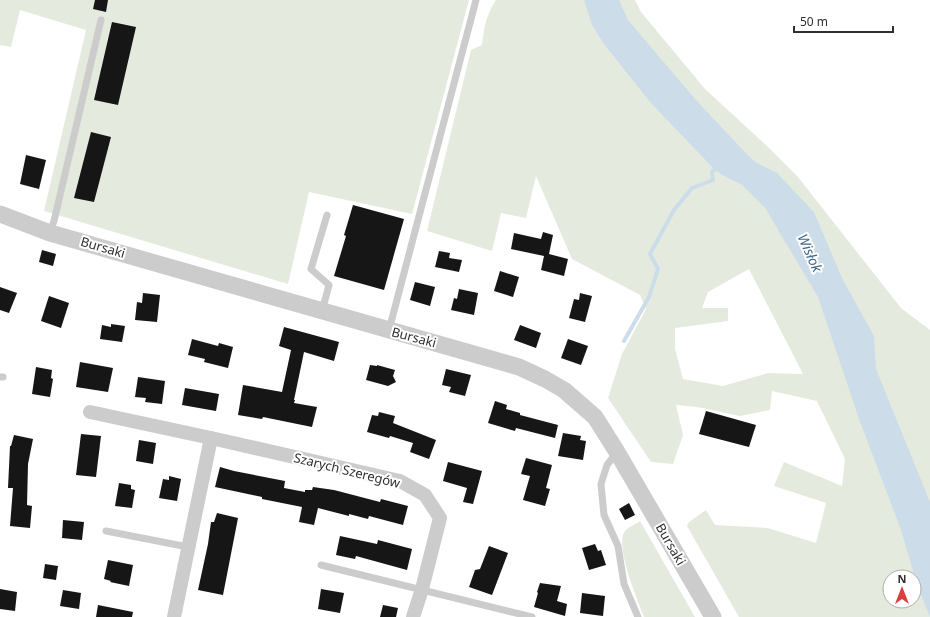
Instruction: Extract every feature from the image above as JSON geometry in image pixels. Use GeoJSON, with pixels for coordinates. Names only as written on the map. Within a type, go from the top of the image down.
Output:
{"type":"FeatureCollection","features":[{"type":"Feature","properties":{"kind":"street","name":"Bursaki"},"geometry":{"type":"LineString","coordinates":[[0,214],[50,233],[519,367],[545,379],[564,390],[595,418],[617,452],[713,617]]}},
{"type":"Feature","properties":{"kind":"street","name":"Szarych Szeregów"},"geometry":{"type":"LineString","coordinates":[[90,412],[400,481],[425,495],[440,518],[422,590],[413,617]]}},
{"type":"Feature","properties":{"kind":"street"},"geometry":{"type":"LineString","coordinates":[[174,617],[211,438]]}},
{"type":"Feature","properties":{"kind":"lane"},"geometry":{"type":"LineString","coordinates":[[389,330],[476,0]]}},
{"type":"Feature","properties":{"kind":"lane"},"geometry":{"type":"LineString","coordinates":[[50,233],[101,20]]}},
{"type":"Feature","properties":{"kind":"lane"},"geometry":{"type":"LineString","coordinates":[[322,311],[329,285],[311,269],[327,215]]}},
{"type":"Feature","properties":{"kind":"lane"},"geometry":{"type":"LineString","coordinates":[[617,452],[607,465],[601,484],[604,514],[618,546],[624,584],[638,617]]}},
{"type":"Feature","properties":{"kind":"lane"},"geometry":{"type":"LineString","coordinates":[[106,531],[188,547]]}},
{"type":"Feature","properties":{"kind":"lane"},"geometry":{"type":"LineString","coordinates":[[321,565],[532,617]]}},
{"type":"Feature","properties":{"kind":"shaded area"},"geometry":{"type":"Polygon","coordinates":[[[0,0],[469,0],[412,214],[309,192],[288,284],[44,211],[86,30],[20,10],[11,47],[0,45],[0,0]]]}},
{"type":"Feature","properties":{"kind":"shaded area"},"geometry":{"type":"Polygon","coordinates":[[[496,0],[635,0],[641,12],[705,89],[798,177],[901,308],[930,330],[930,617],[739,617],[687,526],[689,522],[706,510],[715,525],[768,528],[816,543],[826,503],[774,486],[784,462],[842,486],[845,459],[817,401],[772,391],[770,410],[740,416],[697,407],[676,405],[683,435],[673,464],[651,462],[608,398],[622,354],[646,309],[640,295],[572,259],[536,176],[526,218],[501,213],[492,251],[427,231],[471,50],[482,45],[486,22],[496,0]],[[749,269],[708,292],[702,308],[728,308],[728,321],[675,328],[675,349],[683,379],[723,386],[768,373],[803,374],[749,269]]]}},
{"type":"Feature","properties":{"kind":"shaded area"},"geometry":{"type":"Polygon","coordinates":[[[640,521],[695,617],[644,617],[632,586],[622,548],[622,538],[625,531],[640,521]]]}},
{"type":"Feature","properties":{"kind":"water","name":"Wisłok"},"geometry":{"type":"Polygon","coordinates":[[[584,0],[619,0],[628,20],[696,100],[755,162],[777,173],[814,212],[842,278],[874,336],[876,369],[930,502],[930,617],[922,597],[922,569],[912,569],[901,530],[859,419],[818,297],[766,209],[741,184],[715,170],[650,102],[604,44],[592,25],[584,0]]]}},
{"type":"Feature","properties":{"kind":"building"},"geometry":{"type":"Polygon","coordinates":[[[95,0],[108,0],[106,12],[93,9],[95,0]]]}},
{"type":"Feature","properties":{"kind":"building"},"geometry":{"type":"Polygon","coordinates":[[[112,22],[136,27],[118,105],[94,100],[112,22]]]}},
{"type":"Feature","properties":{"kind":"building"},"geometry":{"type":"Polygon","coordinates":[[[91,132],[111,137],[94,202],[74,198],[91,132]]]}},
{"type":"Feature","properties":{"kind":"building"},"geometry":{"type":"Polygon","coordinates":[[[26,155],[46,160],[39,189],[20,184],[26,155]]]}},
{"type":"Feature","properties":{"kind":"building"},"geometry":{"type":"Polygon","coordinates":[[[353,205],[404,219],[384,290],[334,276],[346,236],[344,235],[353,205]]]}},
{"type":"Feature","properties":{"kind":"building"},"geometry":{"type":"Polygon","coordinates":[[[543,232],[553,235],[549,254],[568,259],[564,276],[541,270],[544,256],[511,249],[514,233],[541,239],[543,232]]]}},
{"type":"Feature","properties":{"kind":"building"},"geometry":{"type":"Polygon","coordinates":[[[42,250],[56,254],[53,266],[39,262],[42,250]]]}},
{"type":"Feature","properties":{"kind":"building"},"geometry":{"type":"Polygon","coordinates":[[[439,251],[450,253],[449,258],[462,260],[459,272],[435,267],[439,251]]]}},
{"type":"Feature","properties":{"kind":"building"},"geometry":{"type":"Polygon","coordinates":[[[500,271],[519,277],[513,297],[494,291],[500,271]]]}},
{"type":"Feature","properties":{"kind":"building"},"geometry":{"type":"Polygon","coordinates":[[[415,282],[435,287],[430,306],[410,300],[415,282]]]}},
{"type":"Feature","properties":{"kind":"building"},"geometry":{"type":"Polygon","coordinates":[[[0,287],[17,293],[9,313],[0,310],[0,287]]]}},
{"type":"Feature","properties":{"kind":"building"},"geometry":{"type":"Polygon","coordinates":[[[459,289],[478,293],[474,315],[451,310],[454,298],[457,299],[459,289]]]}},
{"type":"Feature","properties":{"kind":"building"},"geometry":{"type":"Polygon","coordinates":[[[143,293],[160,295],[157,322],[135,320],[137,302],[142,303],[143,293]]]}},
{"type":"Feature","properties":{"kind":"building"},"geometry":{"type":"Polygon","coordinates":[[[580,293],[592,296],[585,322],[569,318],[574,299],[579,300],[580,293]]]}},
{"type":"Feature","properties":{"kind":"building"},"geometry":{"type":"Polygon","coordinates":[[[49,296],[69,303],[61,328],[41,321],[49,296]]]}},
{"type":"Feature","properties":{"kind":"building"},"geometry":{"type":"Polygon","coordinates":[[[111,324],[125,326],[122,342],[100,339],[102,325],[111,327],[111,324]]]}},
{"type":"Feature","properties":{"kind":"building"},"geometry":{"type":"Polygon","coordinates":[[[520,325],[541,333],[536,348],[514,340],[520,325]]]}},
{"type":"Feature","properties":{"kind":"building"},"geometry":{"type":"Polygon","coordinates":[[[284,327],[339,342],[334,361],[304,352],[294,403],[317,407],[312,427],[263,417],[262,419],[238,415],[243,385],[282,392],[291,350],[279,346],[284,327]]]}},
{"type":"Feature","properties":{"kind":"building"},"geometry":{"type":"Polygon","coordinates":[[[192,339],[218,346],[219,343],[233,347],[228,368],[204,362],[205,359],[188,355],[192,339]]]}},
{"type":"Feature","properties":{"kind":"building"},"geometry":{"type":"Polygon","coordinates":[[[568,339],[588,346],[581,365],[561,358],[568,339]]]}},
{"type":"Feature","properties":{"kind":"building"},"geometry":{"type":"Polygon","coordinates":[[[80,362],[113,368],[108,392],[76,387],[80,362]]]}},
{"type":"Feature","properties":{"kind":"building"},"geometry":{"type":"Polygon","coordinates":[[[370,365],[377,365],[395,370],[393,376],[396,382],[388,386],[366,380],[370,365]]]}},
{"type":"Feature","properties":{"kind":"building"},"geometry":{"type":"Polygon","coordinates":[[[36,367],[52,370],[51,378],[53,379],[50,397],[32,394],[36,367]]]}},
{"type":"Feature","properties":{"kind":"building"},"geometry":{"type":"Polygon","coordinates":[[[446,369],[471,375],[465,396],[449,392],[451,387],[442,385],[446,369]]]}},
{"type":"Feature","properties":{"kind":"building"},"geometry":{"type":"Polygon","coordinates":[[[138,377],[165,381],[162,404],[145,402],[146,398],[135,397],[138,377]]]}},
{"type":"Feature","properties":{"kind":"building"},"geometry":{"type":"Polygon","coordinates":[[[185,388],[219,394],[216,411],[182,405],[185,388]]]}},
{"type":"Feature","properties":{"kind":"building"},"geometry":{"type":"Polygon","coordinates":[[[495,401],[507,405],[506,409],[520,413],[520,415],[558,425],[555,438],[516,428],[515,431],[488,423],[495,401]]]}},
{"type":"Feature","properties":{"kind":"building"},"geometry":{"type":"Polygon","coordinates":[[[706,411],[756,425],[749,447],[699,434],[706,411]]]}},
{"type":"Feature","properties":{"kind":"building"},"geometry":{"type":"Polygon","coordinates":[[[379,412],[395,416],[393,423],[436,440],[429,459],[410,452],[413,443],[390,436],[389,438],[367,432],[372,415],[378,416],[379,412]]]}},
{"type":"Feature","properties":{"kind":"building"},"geometry":{"type":"Polygon","coordinates":[[[563,433],[581,436],[580,440],[586,441],[583,460],[558,456],[563,433]]]}},
{"type":"Feature","properties":{"kind":"building"},"geometry":{"type":"Polygon","coordinates":[[[81,434],[101,436],[96,477],[76,475],[81,434]]]}},
{"type":"Feature","properties":{"kind":"building"},"geometry":{"type":"Polygon","coordinates":[[[14,435],[33,439],[28,464],[27,505],[32,506],[30,528],[10,526],[13,488],[8,488],[10,446],[14,435]]]}},
{"type":"Feature","properties":{"kind":"building"},"geometry":{"type":"Polygon","coordinates":[[[139,440],[156,443],[153,464],[136,461],[139,440]]]}},
{"type":"Feature","properties":{"kind":"building"},"geometry":{"type":"Polygon","coordinates":[[[526,458],[552,465],[546,488],[550,489],[545,506],[523,500],[530,476],[521,474],[526,458]]]}},
{"type":"Feature","properties":{"kind":"building"},"geometry":{"type":"Polygon","coordinates":[[[448,462],[482,471],[473,504],[463,502],[467,488],[443,481],[448,462]]]}},
{"type":"Feature","properties":{"kind":"building"},"geometry":{"type":"Polygon","coordinates":[[[220,467],[285,481],[284,488],[305,492],[305,490],[312,490],[313,487],[334,490],[380,502],[381,499],[408,506],[403,525],[369,516],[368,519],[318,508],[314,525],[299,522],[302,507],[215,487],[220,467]]]}},
{"type":"Feature","properties":{"kind":"building"},"geometry":{"type":"Polygon","coordinates":[[[169,476],[181,479],[177,501],[159,498],[163,479],[169,480],[169,476]]]}},
{"type":"Feature","properties":{"kind":"building"},"geometry":{"type":"Polygon","coordinates":[[[119,483],[131,485],[131,489],[135,490],[132,508],[115,506],[119,483]]]}},
{"type":"Feature","properties":{"kind":"building"},"geometry":{"type":"Polygon","coordinates":[[[629,503],[635,515],[625,520],[619,509],[629,503]]]}},
{"type":"Feature","properties":{"kind":"building"},"geometry":{"type":"Polygon","coordinates":[[[217,513],[238,518],[223,595],[198,590],[211,522],[214,522],[217,513]]]}},
{"type":"Feature","properties":{"kind":"building"},"geometry":{"type":"Polygon","coordinates":[[[63,520],[84,522],[82,540],[62,538],[63,520]]]}},
{"type":"Feature","properties":{"kind":"building"},"geometry":{"type":"Polygon","coordinates":[[[340,536],[377,544],[378,540],[412,549],[407,570],[356,556],[355,559],[336,555],[340,536]]]}},
{"type":"Feature","properties":{"kind":"building"},"geometry":{"type":"Polygon","coordinates":[[[595,544],[598,551],[601,550],[606,565],[589,570],[582,548],[595,544]]]}},
{"type":"Feature","properties":{"kind":"building"},"geometry":{"type":"Polygon","coordinates":[[[489,546],[508,553],[492,595],[469,587],[475,570],[480,569],[489,546]]]}},
{"type":"Feature","properties":{"kind":"building"},"geometry":{"type":"Polygon","coordinates":[[[108,560],[133,565],[129,586],[110,582],[111,581],[104,579],[108,560]]]}},
{"type":"Feature","properties":{"kind":"building"},"geometry":{"type":"Polygon","coordinates":[[[45,564],[58,566],[56,580],[43,578],[45,564]]]}},
{"type":"Feature","properties":{"kind":"building"},"geometry":{"type":"Polygon","coordinates":[[[540,583],[561,586],[557,601],[567,604],[565,616],[534,607],[540,583]]]}},
{"type":"Feature","properties":{"kind":"building"},"geometry":{"type":"Polygon","coordinates":[[[0,589],[17,592],[15,611],[0,609],[0,589]]]}},
{"type":"Feature","properties":{"kind":"building"},"geometry":{"type":"Polygon","coordinates":[[[321,589],[344,593],[340,613],[318,609],[321,589]]]}},
{"type":"Feature","properties":{"kind":"building"},"geometry":{"type":"Polygon","coordinates":[[[63,590],[81,593],[79,609],[60,606],[63,590]]]}},
{"type":"Feature","properties":{"kind":"building"},"geometry":{"type":"Polygon","coordinates":[[[582,593],[605,596],[603,616],[580,613],[582,593]]]}},
{"type":"Feature","properties":{"kind":"building"},"geometry":{"type":"Polygon","coordinates":[[[98,605],[133,612],[132,617],[96,617],[98,605]]]}},
{"type":"Feature","properties":{"kind":"building"},"geometry":{"type":"Polygon","coordinates":[[[383,605],[398,608],[396,617],[380,617],[383,605]]]}},
{"type":"Feature","properties":{"kind":"waterway"},"geometry":{"type":"LineString","coordinates":[[624,341],[649,297],[658,269],[650,254],[674,210],[692,188],[713,180],[712,172],[718,166]]}}]}
